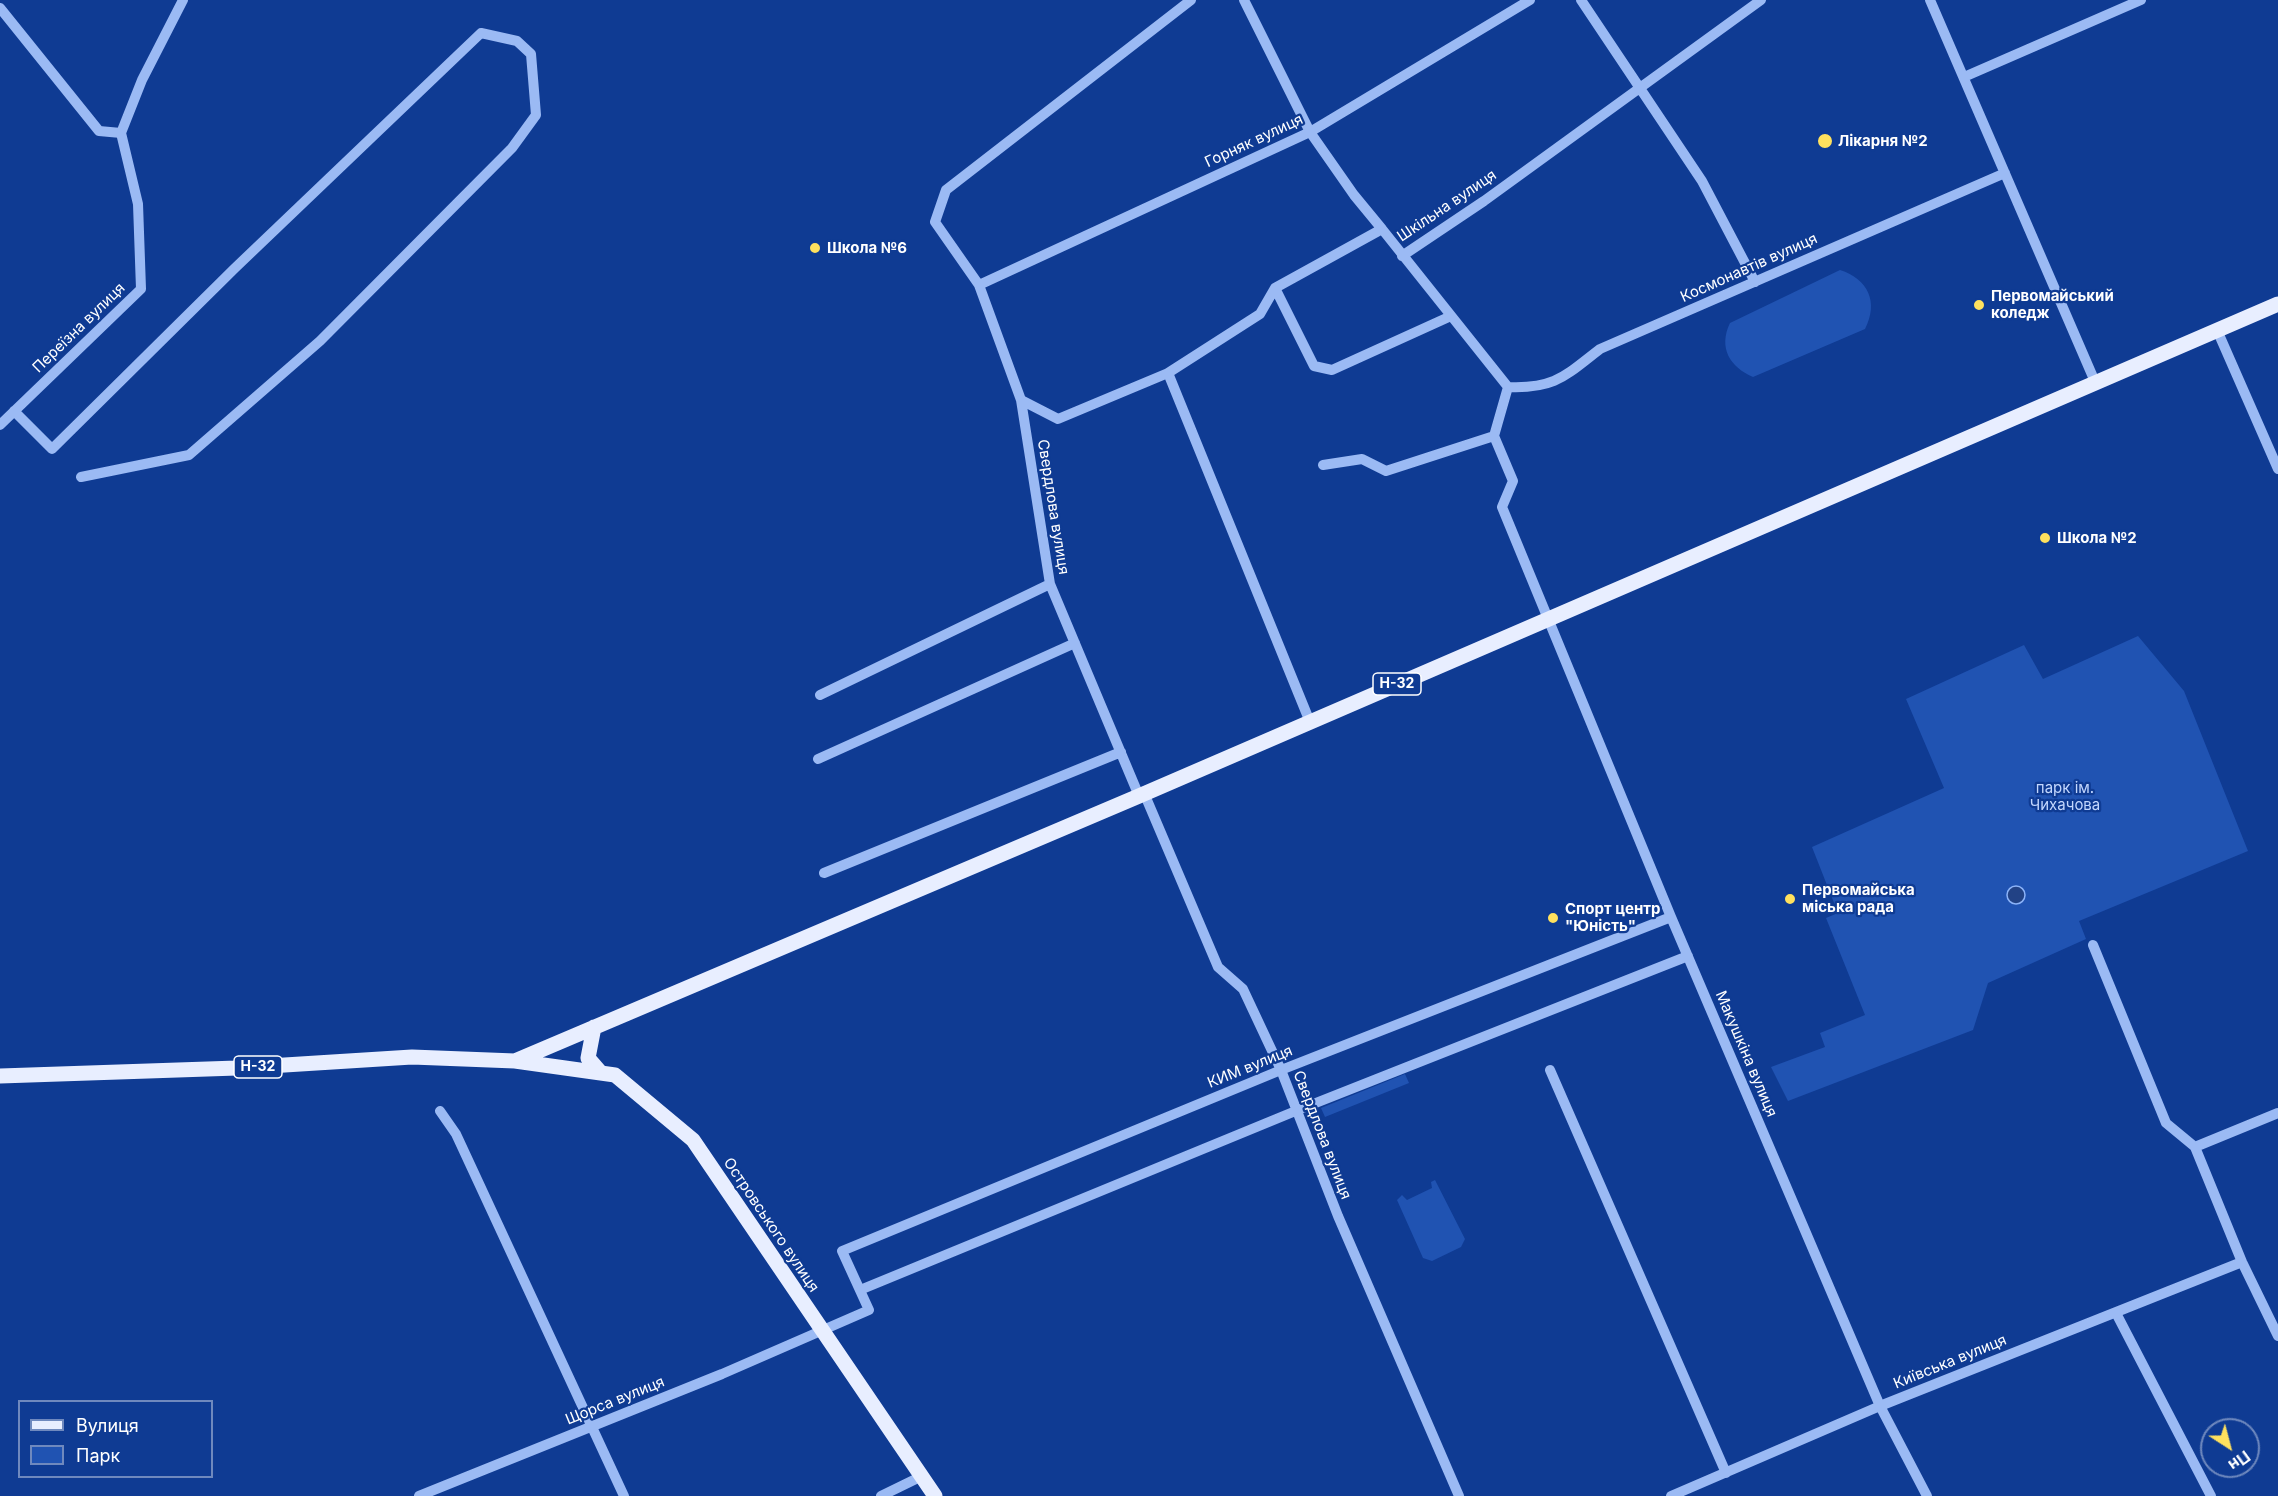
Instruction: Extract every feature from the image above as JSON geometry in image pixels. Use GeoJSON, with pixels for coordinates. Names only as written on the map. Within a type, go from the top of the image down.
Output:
{"type":"FeatureCollection","features":[{"type":"Feature","properties":{"kind":"main road","name":"Н-32"},"geometry":{"type":"LineString","coordinates":[[0,1076],[237,1068],[412,1057],[515,1061],[1311,722],[2278,304]]}},
{"type":"Feature","properties":{"kind":"main road"},"geometry":{"type":"LineString","coordinates":[[594,1027],[588,1058],[601,1073]]}},
{"type":"Feature","properties":{"kind":"main road","name":"Островського вулиця"},"geometry":{"type":"LineString","coordinates":[[515,1061],[615,1075],[693,1140],[821,1332],[935,1496]]}},
{"type":"Feature","properties":{"kind":"street"},"geometry":{"type":"LineString","coordinates":[[0,8],[99,131],[121,133],[142,81],[183,0]]}},
{"type":"Feature","properties":{"kind":"street","name":"Свердлова вулиця"},"geometry":{"type":"LineString","coordinates":[[1191,0],[946,190],[934,222],[979,285],[1021,400],[1050,584],[1121,752],[1218,967],[1243,988],[1281,1070],[1338,1216],[1459,1496]]}},
{"type":"Feature","properties":{"kind":"street"},"geometry":{"type":"LineString","coordinates":[[1244,0],[1310,132],[1354,195],[1382,229]]}},
{"type":"Feature","properties":{"kind":"street","name":"Горняк вулиця"},"geometry":{"type":"LineString","coordinates":[[979,285],[1310,132],[1530,0]]}},
{"type":"Feature","properties":{"kind":"street"},"geometry":{"type":"LineString","coordinates":[[1581,0],[1702,181],[1755,282]]}},
{"type":"Feature","properties":{"kind":"street","name":"Шкільна вулиця"},"geometry":{"type":"LineString","coordinates":[[1275,288],[1382,229],[1402,256],[1484,201],[1761,0]]}},
{"type":"Feature","properties":{"kind":"street"},"geometry":{"type":"LineString","coordinates":[[1930,0],[2096,384]]}},
{"type":"Feature","properties":{"kind":"street"},"geometry":{"type":"LineString","coordinates":[[1964,77],[2141,0]]}},
{"type":"Feature","properties":{"kind":"street"},"geometry":{"type":"LineString","coordinates":[[14,411],[52,449],[235,268],[481,33],[517,40],[531,54],[536,115],[512,148],[320,341],[189,456],[81,477]]}},
{"type":"Feature","properties":{"kind":"street","name":"Переїзна вулиця"},"geometry":{"type":"LineString","coordinates":[[0,425],[141,289],[138,204],[121,133]]}},
{"type":"Feature","properties":{"kind":"street","name":"Космонавтів вулиця"},"geometry":{"type":"LineString","coordinates":[[1508,387],[1532,388],[1553,384],[1600,348],[2005,173]]}},
{"type":"Feature","properties":{"kind":"street"},"geometry":{"type":"LineString","coordinates":[[1323,465],[1362,459],[1386,471],[1494,436],[1508,387],[1402,256]]}},
{"type":"Feature","properties":{"kind":"street"},"geometry":{"type":"LineString","coordinates":[[1275,288],[1314,366],[1332,370],[1451,316]]}},
{"type":"Feature","properties":{"kind":"street"},"geometry":{"type":"LineString","coordinates":[[1021,400],[1058,419],[1168,373],[1260,314],[1275,288]]}},
{"type":"Feature","properties":{"kind":"street"},"geometry":{"type":"LineString","coordinates":[[2217,330],[2278,469]]}},
{"type":"Feature","properties":{"kind":"street"},"geometry":{"type":"LineString","coordinates":[[1168,373],[1311,722]]}},
{"type":"Feature","properties":{"kind":"street","name":"Макушкіна вулиця"},"geometry":{"type":"LineString","coordinates":[[1494,436],[1513,481],[1503,507],[1671,917],[1880,1406],[1927,1496]]}},
{"type":"Feature","properties":{"kind":"street"},"geometry":{"type":"LineString","coordinates":[[820,695],[1050,584]]}},
{"type":"Feature","properties":{"kind":"street"},"geometry":{"type":"LineString","coordinates":[[818,759],[1075,643]]}},
{"type":"Feature","properties":{"kind":"street"},"geometry":{"type":"LineString","coordinates":[[824,873],[1121,752]]}},
{"type":"Feature","properties":{"kind":"street","name":"КИМ вулиця"},"geometry":{"type":"LineString","coordinates":[[860,1290],[842,1251],[1281,1070],[1671,917]]}},
{"type":"Feature","properties":{"kind":"street"},"geometry":{"type":"LineString","coordinates":[[2093,945],[2166,1123],[2195,1148],[2242,1262],[2278,1336]]}},
{"type":"Feature","properties":{"kind":"street"},"geometry":{"type":"LineString","coordinates":[[860,1290],[1298,1110],[1688,956]]}},
{"type":"Feature","properties":{"kind":"street"},"geometry":{"type":"LineString","coordinates":[[1550,1070],[1726,1473]]}},
{"type":"Feature","properties":{"kind":"street"},"geometry":{"type":"LineString","coordinates":[[440,1111],[456,1134],[624,1496]]}},
{"type":"Feature","properties":{"kind":"street"},"geometry":{"type":"LineString","coordinates":[[2195,1148],[2278,1113]]}},
{"type":"Feature","properties":{"kind":"street","name":"Київська вулиця"},"geometry":{"type":"LineString","coordinates":[[1671,1496],[1880,1406],[2242,1262]]}},
{"type":"Feature","properties":{"kind":"street","name":"Щорса вулиця"},"geometry":{"type":"LineString","coordinates":[[419,1496],[821,1332],[869,1310],[860,1290]]}},
{"type":"Feature","properties":{"kind":"street"},"geometry":{"type":"LineString","coordinates":[[2116,1313],[2211,1496]]}},
{"type":"Feature","properties":{"kind":"street"},"geometry":{"type":"LineString","coordinates":[[881,1496],[922,1476]]}},
{"type":"Feature","properties":{"kind":"green space"},"geometry":{"type":"Polygon","coordinates":[[[1840,270],[1858,279],[1868,293],[1871,310],[1865,329],[1753,377],[1732,362],[1728,356],[1725,341],[1730,323],[1840,270]]]}},
{"type":"Feature","properties":{"kind":"green space","name":"парк ім. Чихачова"},"geometry":{"type":"Polygon","coordinates":[[[2138,636],[2184,691],[2248,851],[2079,921],[2086,939],[1988,983],[1973,1030],[1788,1101],[1771,1067],[1825,1047],[1820,1033],[1865,1015],[1826,918],[1838,913],[1812,847],[1944,788],[1906,699],[2024,645],[2043,679],[2138,636]]]}},
{"type":"Feature","properties":{"kind":"green space"},"geometry":{"type":"Polygon","coordinates":[[[1405,1074],[1409,1083],[1325,1117],[1321,1108],[1405,1074]]]}},
{"type":"Feature","properties":{"kind":"green space"},"geometry":{"type":"Polygon","coordinates":[[[1435,1180],[1465,1239],[1461,1247],[1432,1261],[1423,1258],[1397,1200],[1402,1195],[1407,1200],[1432,1188],[1431,1182],[1435,1180]]]}},
{"type":"Feature","properties":{"kind":"shaded area"},"geometry":{"type":"Polygon","coordinates":[[[2012,886],[2020,886],[2025,891],[2023,902],[2012,904],[2007,899],[2007,891],[2012,886]]]}},
{"type":"Feature","properties":{"kind":"place","name":"Лікарня №2"},"geometry":{"type":"Point","coordinates":[1825,141]}},
{"type":"Feature","properties":{"kind":"place","name":"Школа №6"},"geometry":{"type":"Point","coordinates":[815,248]}},
{"type":"Feature","properties":{"kind":"place","name":"Первомайський коледж"},"geometry":{"type":"Point","coordinates":[1979,305]}},
{"type":"Feature","properties":{"kind":"place","name":"Школа №2"},"geometry":{"type":"Point","coordinates":[2045,538]}},
{"type":"Feature","properties":{"kind":"place","name":"Первомайська міська рада"},"geometry":{"type":"Point","coordinates":[1790,899]}},
{"type":"Feature","properties":{"kind":"place","name":"Спорт центр \"Юність\""},"geometry":{"type":"Point","coordinates":[1553,918]}}]}
